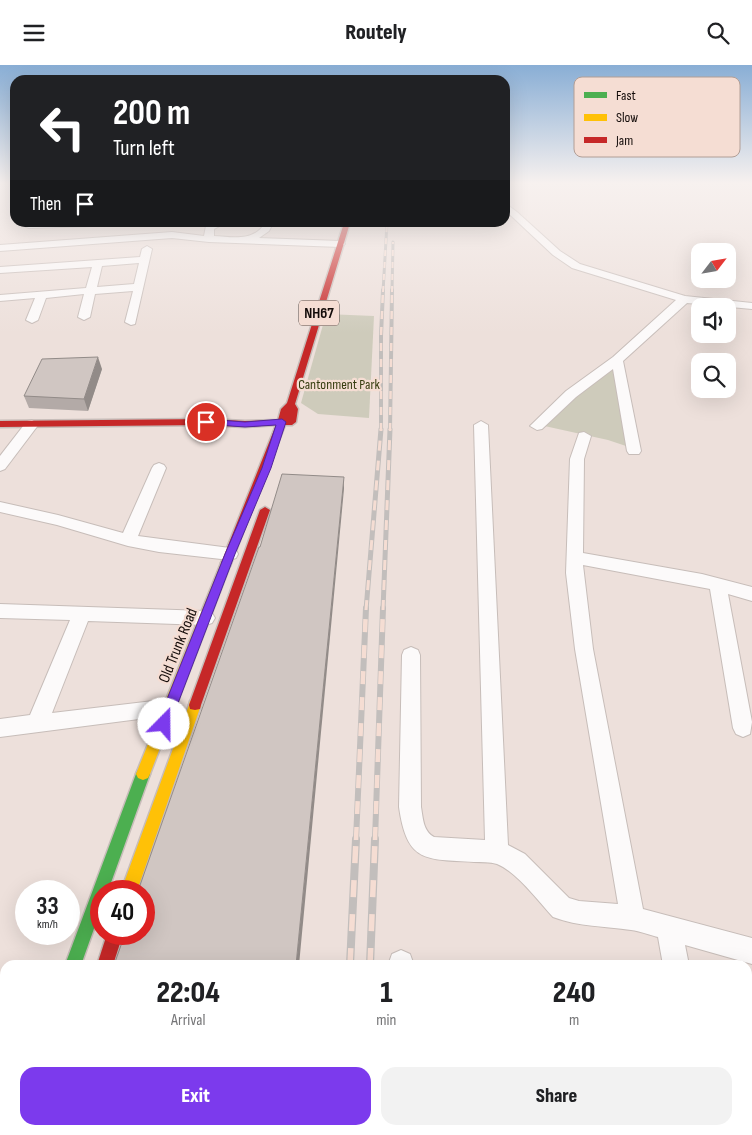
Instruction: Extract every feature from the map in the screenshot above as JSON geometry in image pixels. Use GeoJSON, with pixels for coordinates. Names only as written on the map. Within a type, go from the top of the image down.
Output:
{"type":"FeatureCollection","features":[{"type":"Feature","properties":{"kind":"main road","name":"NH67"},"geometry":{"type":"LineString","coordinates":[[287,422],[294,409],[291,404],[344,233]]}},
{"type":"Feature","properties":{"kind":"main road"},"geometry":{"type":"LineString","coordinates":[[0,424],[206,422],[245,424],[287,422],[289,438]]}},
{"type":"Feature","properties":{"kind":"main road","name":"Old Trunk Road"},"geometry":{"type":"LineString","coordinates":[[120,880],[170,707],[230,554],[287,422]]}},
{"type":"Feature","properties":{"kind":"main road","name":"Old Trunk Road"},"geometry":{"type":"LineString","coordinates":[[121,880],[270,498]]}},
{"type":"Feature","properties":{"kind":"main road","name":"Old Trunk Road"},"geometry":{"type":"LineString","coordinates":[[76,960],[90,935]]}},
{"type":"Feature","properties":{"kind":"main road"},"geometry":{"type":"LineString","coordinates":[[107,960],[111,945]]}},
{"type":"Feature","properties":{"kind":"street"},"geometry":{"type":"LineString","coordinates":[[5,250],[21,233]]}},
{"type":"Feature","properties":{"kind":"street"},"geometry":{"type":"LineString","coordinates":[[209,233],[209,239]]}},
{"type":"Feature","properties":{"kind":"street"},"geometry":{"type":"LineString","coordinates":[[248,241],[260,233]]}},
{"type":"Feature","properties":{"kind":"street"},"geometry":{"type":"LineString","coordinates":[[534,233],[549,249],[565,261],[684,299],[752,306]]}},
{"type":"Feature","properties":{"kind":"street"},"geometry":{"type":"LineString","coordinates":[[5,250],[172,235],[209,239],[340,245]]}},
{"type":"Feature","properties":{"kind":"street"},"geometry":{"type":"LineString","coordinates":[[131,322],[148,243]]}},
{"type":"Feature","properties":{"kind":"street"},"geometry":{"type":"LineString","coordinates":[[0,270],[144,260]]}},
{"type":"Feature","properties":{"kind":"street"},"geometry":{"type":"LineString","coordinates":[[84,317],[98,263]]}},
{"type":"Feature","properties":{"kind":"street"},"geometry":{"type":"LineString","coordinates":[[15,297],[21,283]]}},
{"type":"Feature","properties":{"kind":"street"},"geometry":{"type":"LineString","coordinates":[[0,298],[138,287]]}},
{"type":"Feature","properties":{"kind":"street"},"geometry":{"type":"LineString","coordinates":[[32,321],[42,295]]}},
{"type":"Feature","properties":{"kind":"street"},"geometry":{"type":"LineString","coordinates":[[537,426],[571,394],[617,360],[684,299]]}},
{"type":"Feature","properties":{"kind":"street"},"geometry":{"type":"LineString","coordinates":[[617,360],[634,451]]}},
{"type":"Feature","properties":{"kind":"street"},"geometry":{"type":"LineString","coordinates":[[0,466],[32,424]]}},
{"type":"Feature","properties":{"kind":"street"},"geometry":{"type":"LineString","coordinates":[[481,425],[497,852]]}},
{"type":"Feature","properties":{"kind":"street"},"geometry":{"type":"LineString","coordinates":[[584,436],[576,459],[574,573],[584,649],[633,918]]}},
{"type":"Feature","properties":{"kind":"street"},"geometry":{"type":"LineString","coordinates":[[128,540],[159,468]]}},
{"type":"Feature","properties":{"kind":"street"},"geometry":{"type":"LineString","coordinates":[[0,507],[90,528],[128,540],[159,546],[230,554]]}},
{"type":"Feature","properties":{"kind":"street"},"geometry":{"type":"LineString","coordinates":[[575,558],[648,569],[718,584],[752,594]]}},
{"type":"Feature","properties":{"kind":"street"},"geometry":{"type":"LineString","coordinates":[[718,584],[743,728]]}},
{"type":"Feature","properties":{"kind":"street"},"geometry":{"type":"LineString","coordinates":[[0,611],[206,619]]}},
{"type":"Feature","properties":{"kind":"street"},"geometry":{"type":"LineString","coordinates":[[37,724],[82,614]]}},
{"type":"Feature","properties":{"kind":"street"},"geometry":{"type":"LineString","coordinates":[[411,655],[410,807],[413,826],[421,842],[431,848],[497,852],[517,862],[562,908],[579,913],[633,918],[752,951]]}},
{"type":"Feature","properties":{"kind":"street"},"geometry":{"type":"LineString","coordinates":[[0,728],[170,707]]}},
{"type":"Feature","properties":{"kind":"street"},"geometry":{"type":"LineString","coordinates":[[668,928],[675,960]]}},
{"type":"Feature","properties":{"kind":"green space","name":"Cantonment Park"},"geometry":{"type":"Polygon","coordinates":[[[326,314],[374,316],[369,418],[318,414],[301,403],[326,314]]]}},
{"type":"Feature","properties":{"kind":"green space"},"geometry":{"type":"Polygon","coordinates":[[[614,364],[632,448],[608,440],[540,425],[614,364]]]}},
{"type":"Feature","properties":{"kind":"building"},"geometry":{"type":"Polygon","coordinates":[[[98,357],[84,399],[24,396],[42,359],[98,357]]]}},
{"type":"Feature","properties":{"kind":"building"},"geometry":{"type":"Polygon","coordinates":[[[282,474],[344,477],[296,960],[116,960],[121,945],[155,945],[155,880],[142,880],[259,547],[282,474]]]}},
{"type":"Feature","properties":{"kind":"railway"},"geometry":{"type":"LineString","coordinates":[[383,292],[386,233]]}},
{"type":"Feature","properties":{"kind":"railway"},"geometry":{"type":"LineString","coordinates":[[392,292],[393,242]]}},
{"type":"Feature","properties":{"kind":"railway"},"geometry":{"type":"LineString","coordinates":[[381,429],[383,290]]}},
{"type":"Feature","properties":{"kind":"railway"},"geometry":{"type":"LineString","coordinates":[[390,431],[392,290]]}},
{"type":"Feature","properties":{"kind":"railway"},"geometry":{"type":"LineString","coordinates":[[366,610],[381,429]]}},
{"type":"Feature","properties":{"kind":"railway"},"geometry":{"type":"LineString","coordinates":[[383,610],[390,429]]}},
{"type":"Feature","properties":{"kind":"railway"},"geometry":{"type":"LineString","coordinates":[[356,840],[366,608]]}},
{"type":"Feature","properties":{"kind":"railway"},"geometry":{"type":"LineString","coordinates":[[375,840],[383,608]]}},
{"type":"Feature","properties":{"kind":"railway"},"geometry":{"type":"LineString","coordinates":[[350,960],[356,839]]}},
{"type":"Feature","properties":{"kind":"railway"},"geometry":{"type":"LineString","coordinates":[[370,960],[375,839]]}},
{"type":"Feature","properties":{"kind":"traffic: fast"},"geometry":{"type":"LineString","coordinates":[[75,960],[143,774]]}},
{"type":"Feature","properties":{"kind":"traffic: slow"},"geometry":{"type":"LineString","coordinates":[[143,774],[226,563]]}},
{"type":"Feature","properties":{"kind":"traffic: slow"},"geometry":{"type":"LineString","coordinates":[[133,880],[195,705]]}},
{"type":"Feature","properties":{"kind":"traffic: jam"},"geometry":{"type":"LineString","coordinates":[[291,404],[344,233]]}},
{"type":"Feature","properties":{"kind":"traffic: jam"},"geometry":{"type":"LineString","coordinates":[[291,404],[294,409],[292,422],[282,422],[285,409],[291,404]]}},
{"type":"Feature","properties":{"kind":"traffic: jam"},"geometry":{"type":"LineString","coordinates":[[0,424],[206,422],[245,424],[282,422],[226,563]]}},
{"type":"Feature","properties":{"kind":"traffic: jam"},"geometry":{"type":"LineString","coordinates":[[195,705],[265,510]]}},
{"type":"Feature","properties":{"kind":"traffic: jam"},"geometry":{"type":"LineString","coordinates":[[107,960],[111,945]]}},
{"type":"Feature","properties":{"kind":"route"},"geometry":{"type":"LineString","coordinates":[[164,724],[230,554],[266,468],[282,422],[259,424],[206,422]]}}]}
